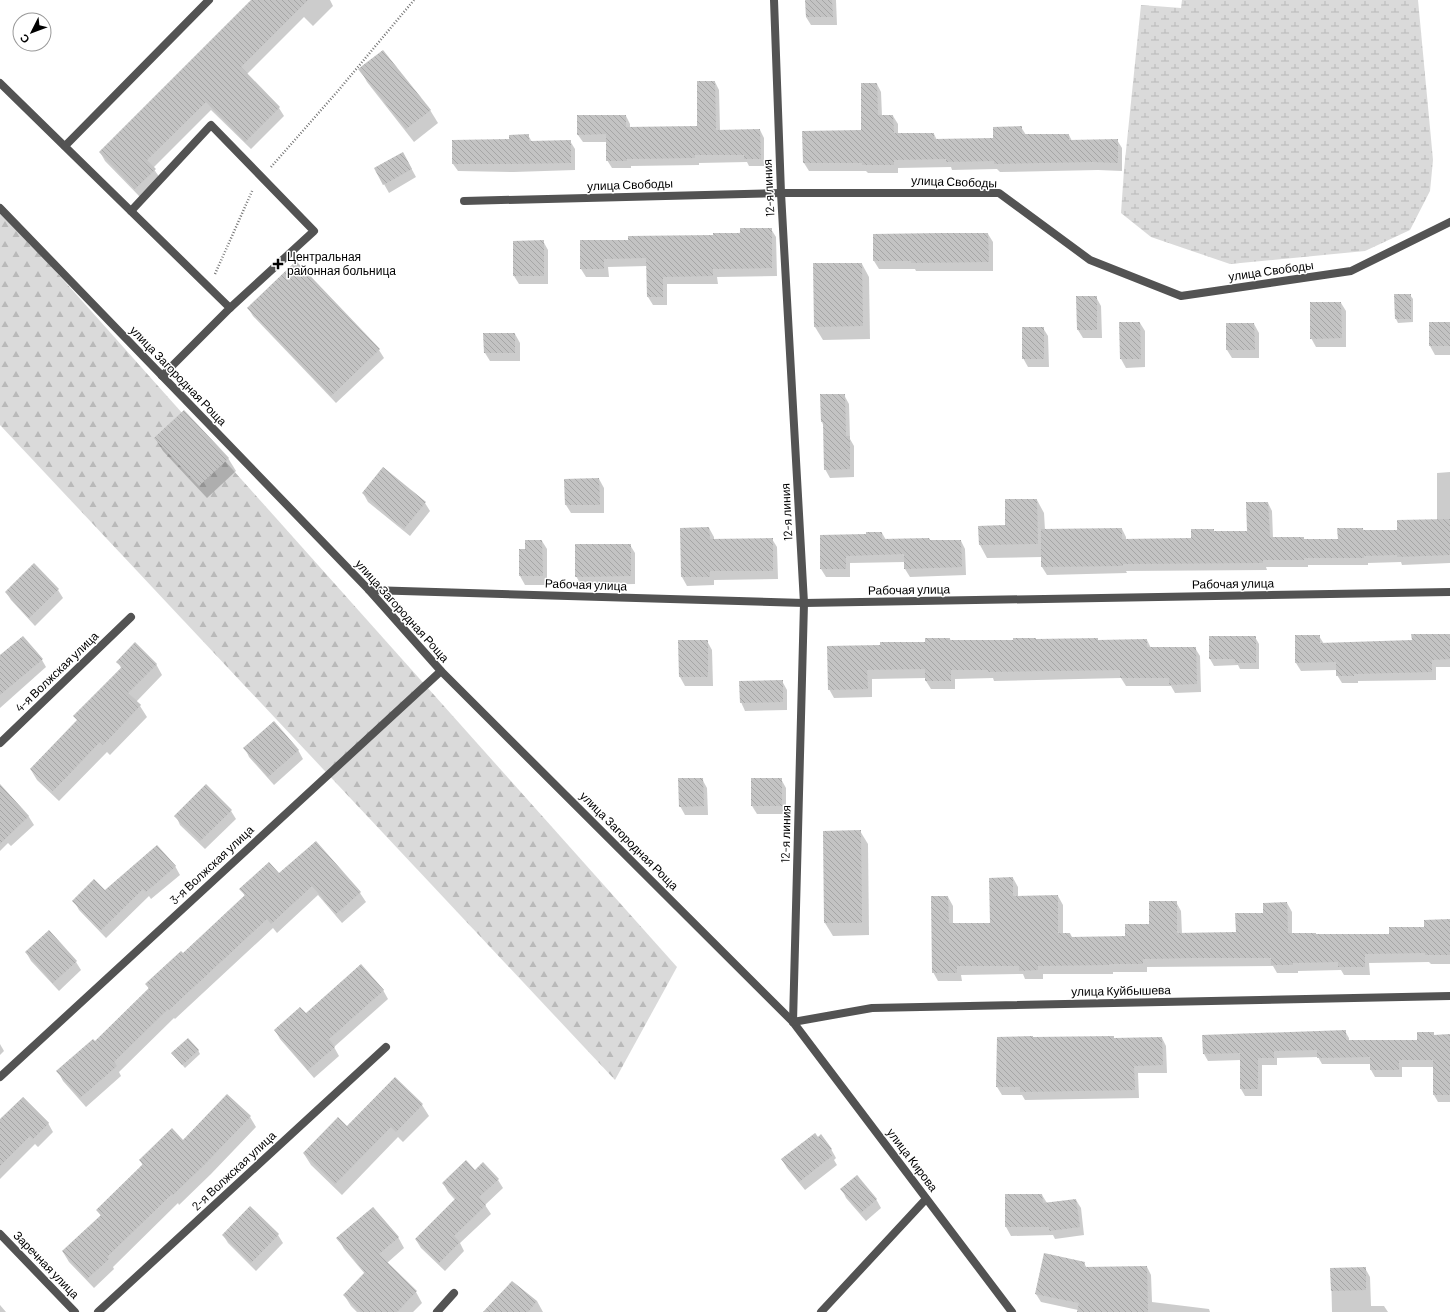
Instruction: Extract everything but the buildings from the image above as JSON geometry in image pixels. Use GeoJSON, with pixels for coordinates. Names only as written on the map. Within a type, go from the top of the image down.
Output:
{"type":"FeatureCollection","features":[{"type":"Feature","properties":{"kind":"street"},"geometry":{"type":"LineString","coordinates":[[65,146],[209,0]]}},
{"type":"Feature","properties":{"kind":"street","name":"12-я линия"},"geometry":{"type":"LineString","coordinates":[[774,0],[781,193],[804,604],[793,1022]]}},
{"type":"Feature","properties":{"kind":"street"},"geometry":{"type":"LineString","coordinates":[[0,83],[230,308]]}},
{"type":"Feature","properties":{"kind":"street"},"geometry":{"type":"LineString","coordinates":[[131,211],[212,126],[314,231],[230,308],[162,376]]}},
{"type":"Feature","properties":{"kind":"street","name":"улица Свободы"},"geometry":{"type":"LineString","coordinates":[[464,201],[781,193],[999,193],[1090,260],[1181,296],[1351,271],[1450,222]]}},
{"type":"Feature","properties":{"kind":"street","name":"улица Загородная Роща"},"geometry":{"type":"LineString","coordinates":[[0,208],[369,590],[441,671],[793,1022]]}},
{"type":"Feature","properties":{"kind":"street","name":"Рабочая улица"},"geometry":{"type":"LineString","coordinates":[[369,590],[804,604],[1450,592]]}},
{"type":"Feature","properties":{"kind":"street","name":"4-я Волжская улица"},"geometry":{"type":"LineString","coordinates":[[0,743],[131,617]]}},
{"type":"Feature","properties":{"kind":"street","name":"3-я Волжская улица"},"geometry":{"type":"LineString","coordinates":[[0,1078],[441,671]]}},
{"type":"Feature","properties":{"kind":"street","name":"улица Куйбышева"},"geometry":{"type":"LineString","coordinates":[[793,1022],[872,1008],[1450,996]]}},
{"type":"Feature","properties":{"kind":"street","name":"улица Кирова"},"geometry":{"type":"LineString","coordinates":[[793,1022],[1012,1312]]}},
{"type":"Feature","properties":{"kind":"street","name":"2-я Волжская улица"},"geometry":{"type":"LineString","coordinates":[[98,1312],[386,1047]]}},
{"type":"Feature","properties":{"kind":"street"},"geometry":{"type":"LineString","coordinates":[[826,1310],[926,1199]]}},
{"type":"Feature","properties":{"kind":"street","name":"Заречная улица"},"geometry":{"type":"LineString","coordinates":[[0,1234],[75,1312]]}},
{"type":"Feature","properties":{"kind":"street"},"geometry":{"type":"LineString","coordinates":[[437,1312],[454,1293]]}},
{"type":"Feature","properties":{"kind":"path"},"geometry":{"type":"LineString","coordinates":[[209,287],[255,185],[337,92],[414,0]]}},
{"type":"Feature","properties":{"kind":"green space"},"geometry":{"type":"Polygon","coordinates":[[[1182,0],[1418,0],[1433,160],[1430,191],[1410,230],[1365,251],[1230,264],[1151,237],[1121,213],[1141,5],[1181,8],[1182,0]]]}},
{"type":"Feature","properties":{"kind":"green space"},"geometry":{"type":"Polygon","coordinates":[[[0,209],[677,967],[615,1080],[0,425],[0,209]]]}},
{"type":"Feature","properties":{"kind":"place","name":"Центральная районная больница"},"geometry":{"type":"Point","coordinates":[278,264]}}]}
